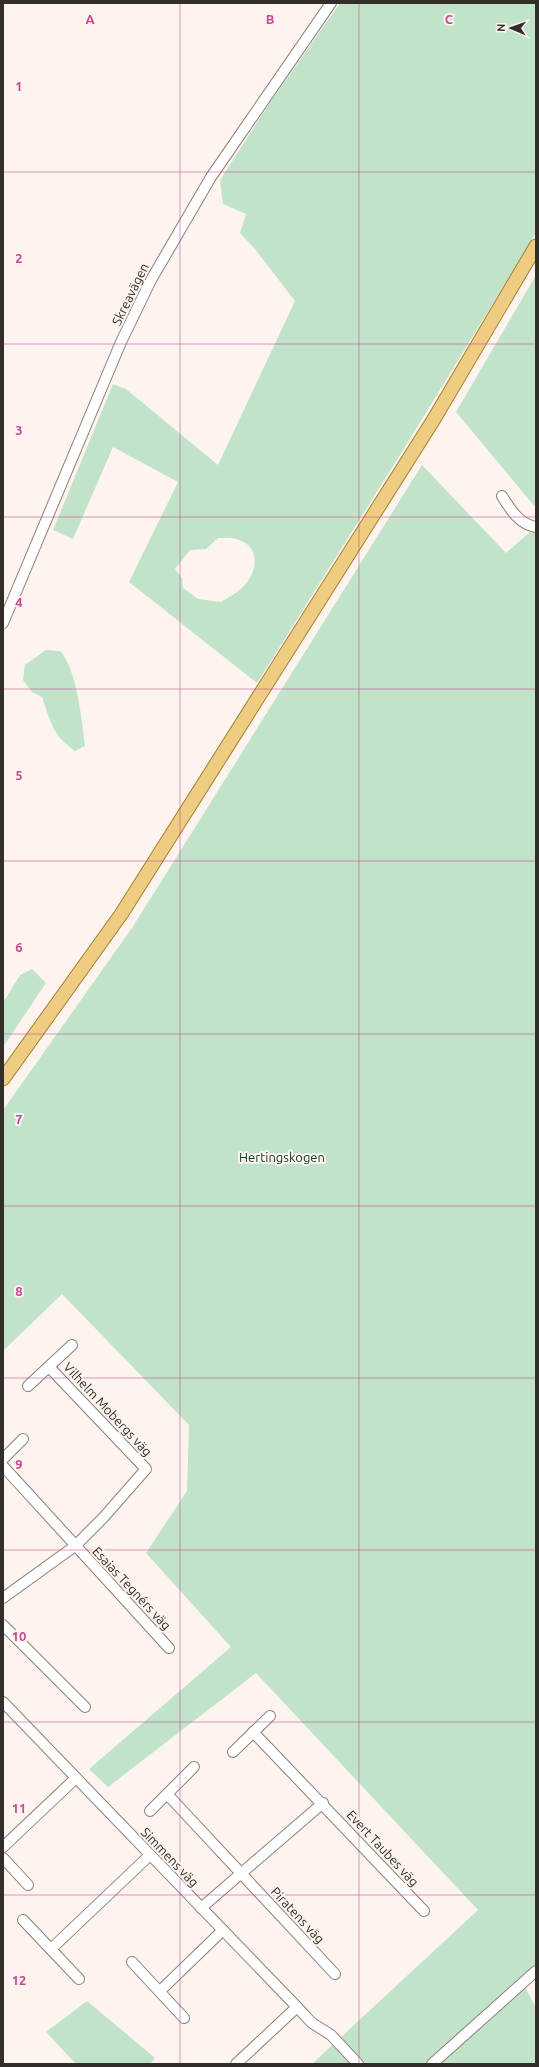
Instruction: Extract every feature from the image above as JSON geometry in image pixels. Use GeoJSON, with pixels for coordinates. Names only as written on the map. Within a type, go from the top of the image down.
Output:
{"type":"FeatureCollection","features":[{"type":"Feature","properties":{"kind":"main road"},"geometry":{"type":"LineString","coordinates":[[3,1079],[122,914],[434,419],[536,246]]}},
{"type":"Feature","properties":{"kind":"street","name":"Skreavägen"},"geometry":{"type":"LineString","coordinates":[[3,623],[121,342],[151,280],[211,177],[331,3]]}},
{"type":"Feature","properties":{"kind":"street"},"geometry":{"type":"LineString","coordinates":[[502,496],[514,516],[531,526],[536,527]]}},
{"type":"Feature","properties":{"kind":"street","name":"Vilhelm Mobergs väg"},"geometry":{"type":"LineString","coordinates":[[28,1386],[72,1345]]}},
{"type":"Feature","properties":{"kind":"street","name":"Vilhelm Mobergs väg"},"geometry":{"type":"LineString","coordinates":[[3,1598],[75,1546],[103,1518],[146,1469],[49,1366]]}},
{"type":"Feature","properties":{"kind":"street"},"geometry":{"type":"LineString","coordinates":[[3,1459],[23,1439]]}},
{"type":"Feature","properties":{"kind":"street","name":"Esaias Tegnérs väg"},"geometry":{"type":"LineString","coordinates":[[3,1466],[170,1648]]}},
{"type":"Feature","properties":{"kind":"street"},"geometry":{"type":"LineString","coordinates":[[3,1625],[85,1707]]}},
{"type":"Feature","properties":{"kind":"street","name":"Simmens väg"},"geometry":{"type":"LineString","coordinates":[[3,1702],[297,2007],[320,2028],[331,2035],[358,2064]]}},
{"type":"Feature","properties":{"kind":"street"},"geometry":{"type":"LineString","coordinates":[[233,1752],[270,1716]]}},
{"type":"Feature","properties":{"kind":"street","name":"Evert Taubes väg"},"geometry":{"type":"LineString","coordinates":[[253,1732],[323,1803],[424,1911]]}},
{"type":"Feature","properties":{"kind":"street"},"geometry":{"type":"LineString","coordinates":[[150,1811],[194,1767]]}},
{"type":"Feature","properties":{"kind":"street"},"geometry":{"type":"LineString","coordinates":[[3,1847],[76,1778]]}},
{"type":"Feature","properties":{"kind":"street","name":"Piratens väg"},"geometry":{"type":"LineString","coordinates":[[167,1794],[335,1974]]}},
{"type":"Feature","properties":{"kind":"street"},"geometry":{"type":"LineString","coordinates":[[201,1908],[323,1803]]}},
{"type":"Feature","properties":{"kind":"street"},"geometry":{"type":"LineString","coordinates":[[51,1949],[150,1854]]}},
{"type":"Feature","properties":{"kind":"street"},"geometry":{"type":"LineString","coordinates":[[3,1858],[28,1885]]}},
{"type":"Feature","properties":{"kind":"street"},"geometry":{"type":"LineString","coordinates":[[23,1920],[79,1979]]}},
{"type":"Feature","properties":{"kind":"street"},"geometry":{"type":"LineString","coordinates":[[160,1991],[222,1930]]}},
{"type":"Feature","properties":{"kind":"street"},"geometry":{"type":"LineString","coordinates":[[132,1962],[184,2018]]}},
{"type":"Feature","properties":{"kind":"street"},"geometry":{"type":"LineString","coordinates":[[432,2064],[536,1971]]}},
{"type":"Feature","properties":{"kind":"street"},"geometry":{"type":"LineString","coordinates":[[236,2064],[297,2007]]}},
{"type":"Feature","properties":{"kind":"green space"},"geometry":{"type":"Polygon","coordinates":[[[340,3],[536,3],[536,233],[400,455],[257,683],[129,582],[178,482],[113,447],[73,539],[53,530],[113,384],[126,389],[218,465],[295,301],[255,249],[240,233],[246,214],[223,204],[220,180],[269,104],[340,3]],[[218,538],[206,549],[190,550],[175,569],[182,578],[183,588],[198,599],[221,602],[242,588],[249,580],[252,573],[255,559],[250,547],[244,542],[234,538],[218,538]]]}},
{"type":"Feature","properties":{"kind":"green space"},"geometry":{"type":"Polygon","coordinates":[[[536,275],[536,508],[456,412],[536,275]]]}},
{"type":"Feature","properties":{"kind":"green space","name":"Hertingskogen"},"geometry":{"type":"Polygon","coordinates":[[[422,465],[506,553],[536,527],[536,1965],[521,1979],[536,2008],[536,2064],[312,2064],[478,1910],[256,1673],[108,1787],[89,1769],[231,1647],[146,1553],[187,1491],[189,1425],[62,1294],[3,1351],[3,1110],[132,928],[422,465]]]}},
{"type":"Feature","properties":{"kind":"green space"},"geometry":{"type":"Polygon","coordinates":[[[46,650],[60,651],[66,659],[75,683],[85,746],[75,751],[61,739],[53,727],[42,697],[32,692],[23,680],[25,665],[46,650]]]}},
{"type":"Feature","properties":{"kind":"green space"},"geometry":{"type":"Polygon","coordinates":[[[32,969],[46,983],[3,1047],[3,1003],[20,975],[32,969]]]}},
{"type":"Feature","properties":{"kind":"green space"},"geometry":{"type":"Polygon","coordinates":[[[87,2001],[155,2058],[150,2064],[76,2064],[46,2032],[87,2001]]]}}]}
